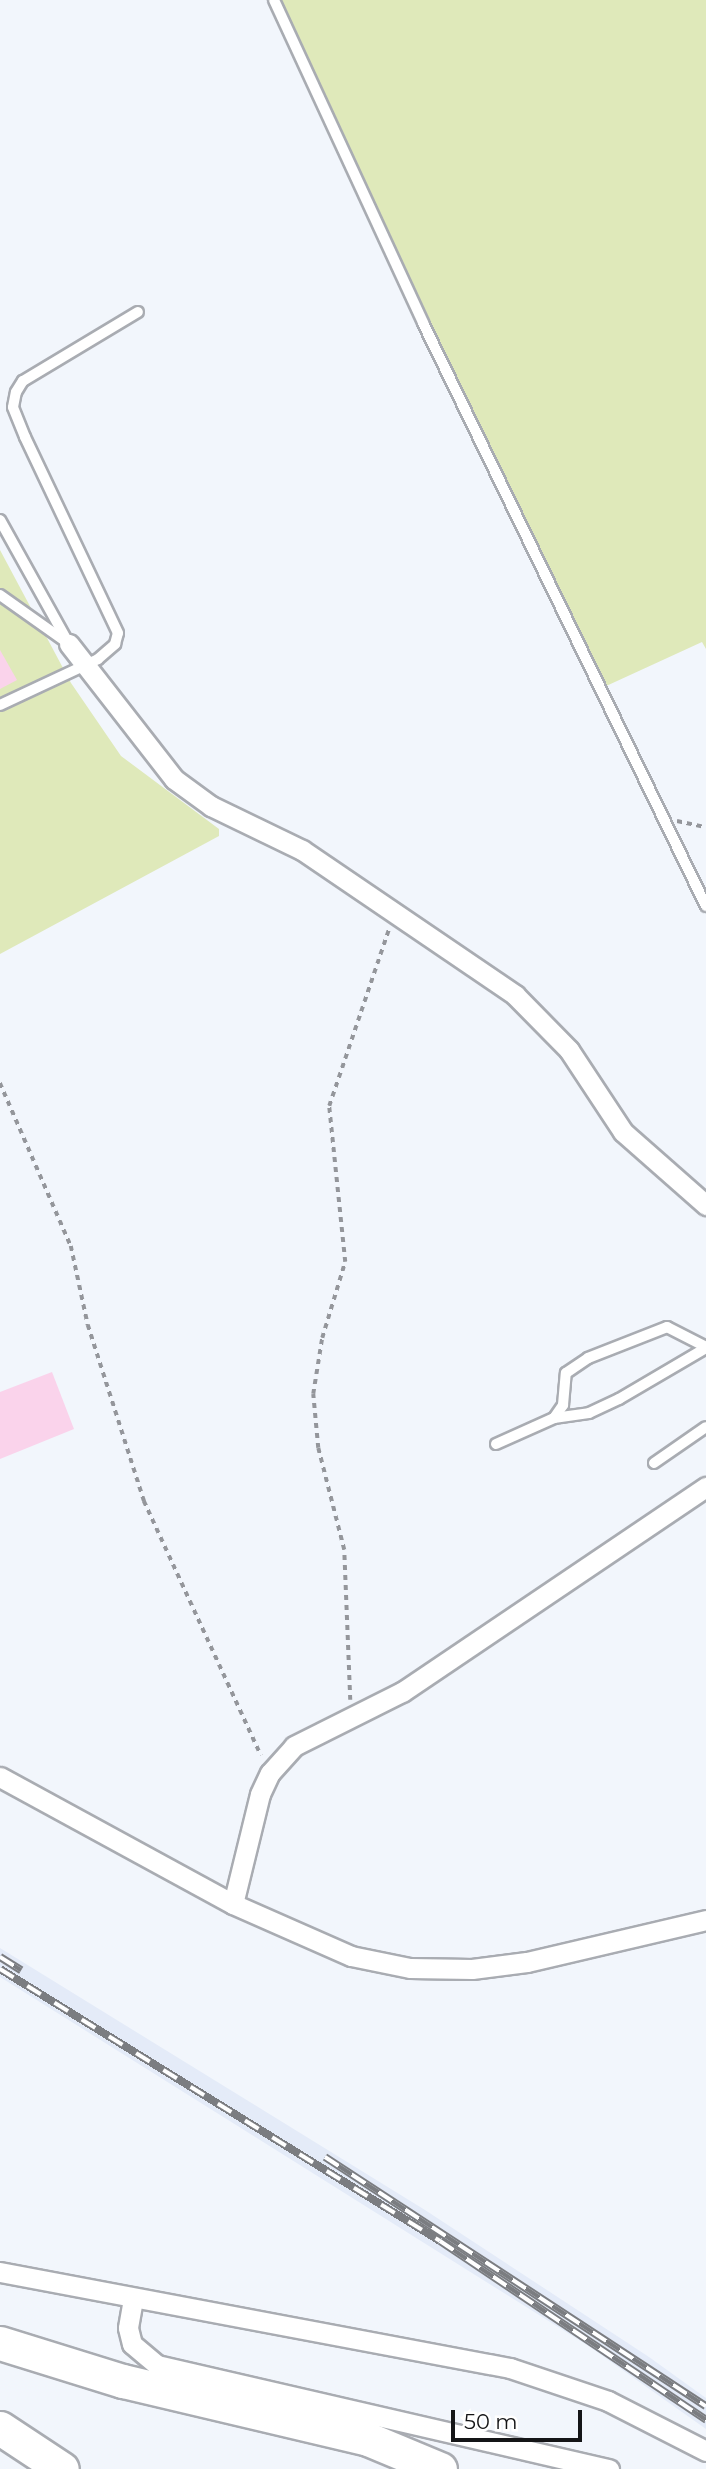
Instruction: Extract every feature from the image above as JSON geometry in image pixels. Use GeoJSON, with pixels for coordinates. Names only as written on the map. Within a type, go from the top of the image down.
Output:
{"type":"FeatureCollection","features":[{"type":"Feature","properties":{"kind":"highway"},"geometry":{"type":"LineString","coordinates":[[0,2343],[123,2381],[368,2440],[440,2469]]}},
{"type":"Feature","properties":{"kind":"highway"},"geometry":{"type":"LineString","coordinates":[[0,2428],[62,2469]]}},
{"type":"Feature","properties":{"kind":"street"},"geometry":{"type":"LineString","coordinates":[[69,643],[81,665],[174,779],[211,806],[302,850],[541,1018],[623,1132],[706,1205]]}},
{"type":"Feature","properties":{"kind":"street"},"geometry":{"type":"LineString","coordinates":[[233,1904],[252,1817],[270,1773],[294,1746],[350,1716],[373,1709],[449,1662],[706,1487]]}},
{"type":"Feature","properties":{"kind":"street"},"geometry":{"type":"LineString","coordinates":[[0,1777],[233,1904],[351,1956],[410,1968],[527,1962],[706,1920]]}},
{"type":"Feature","properties":{"kind":"street"},"geometry":{"type":"LineString","coordinates":[[0,2272],[510,2368],[619,2405],[706,2451]]}},
{"type":"Feature","properties":{"kind":"street"},"geometry":{"type":"LineString","coordinates":[[134,2299],[128,2328],[132,2344],[157,2365],[609,2469]]}},
{"type":"Feature","properties":{"kind":"lane"},"geometry":{"type":"LineString","coordinates":[[274,0],[423,323],[706,906]]}},
{"type":"Feature","properties":{"kind":"lane"},"geometry":{"type":"LineString","coordinates":[[0,705],[108,652],[118,633],[13,407],[23,381],[138,312]]}},
{"type":"Feature","properties":{"kind":"lane"},"geometry":{"type":"LineString","coordinates":[[0,520],[69,643]]}},
{"type":"Feature","properties":{"kind":"lane"},"geometry":{"type":"LineString","coordinates":[[0,595],[69,643]]}},
{"type":"Feature","properties":{"kind":"lane"},"geometry":{"type":"LineString","coordinates":[[554,1418],[563,1405],[566,1373],[587,1358],[667,1326],[706,1348]]}},
{"type":"Feature","properties":{"kind":"lane"},"geometry":{"type":"LineString","coordinates":[[496,1444],[554,1418],[589,1413],[619,1399],[706,1348]]}},
{"type":"Feature","properties":{"kind":"lane"},"geometry":{"type":"LineString","coordinates":[[654,1463],[706,1426]]}},
{"type":"Feature","properties":{"kind":"path"},"geometry":{"type":"LineString","coordinates":[[663,818],[706,827]]}},
{"type":"Feature","properties":{"kind":"path"},"geometry":{"type":"LineString","coordinates":[[350,1716],[344,1550],[314,1423],[322,1338],[345,1262],[329,1106],[395,916]]}},
{"type":"Feature","properties":{"kind":"path"},"geometry":{"type":"LineString","coordinates":[[0,1083],[71,1246],[88,1325],[144,1501],[270,1773]]}},
{"type":"Feature","properties":{"kind":"shaded area"},"geometry":{"type":"Polygon","coordinates":[[[0,1948],[425,2210],[649,2357],[706,2398],[706,2429],[590,2347],[0,1977],[0,1948]]]}},
{"type":"Feature","properties":{"kind":"green space"},"geometry":{"type":"Polygon","coordinates":[[[278,0],[706,0],[706,649],[702,642],[604,687],[278,0]]]}},
{"type":"Feature","properties":{"kind":"green space"},"geometry":{"type":"Polygon","coordinates":[[[0,550],[71,683],[121,756],[219,829],[219,836],[0,954],[0,550]]]}},
{"type":"Feature","properties":{"kind":"building"},"geometry":{"type":"Polygon","coordinates":[[[0,650],[17,680],[0,689],[0,650]]]}},
{"type":"Feature","properties":{"kind":"building"},"geometry":{"type":"Polygon","coordinates":[[[52,1372],[74,1429],[0,1459],[0,1392],[52,1372]]]}},
{"type":"Feature","properties":{"kind":"railway"},"geometry":{"type":"LineString","coordinates":[[0,1957],[21,1970]]}},
{"type":"Feature","properties":{"kind":"railway"},"geometry":{"type":"LineString","coordinates":[[0,1969],[440,2241],[706,2420]]}},
{"type":"Feature","properties":{"kind":"railway"},"geometry":{"type":"LineString","coordinates":[[325,2157],[706,2406]]}}]}
